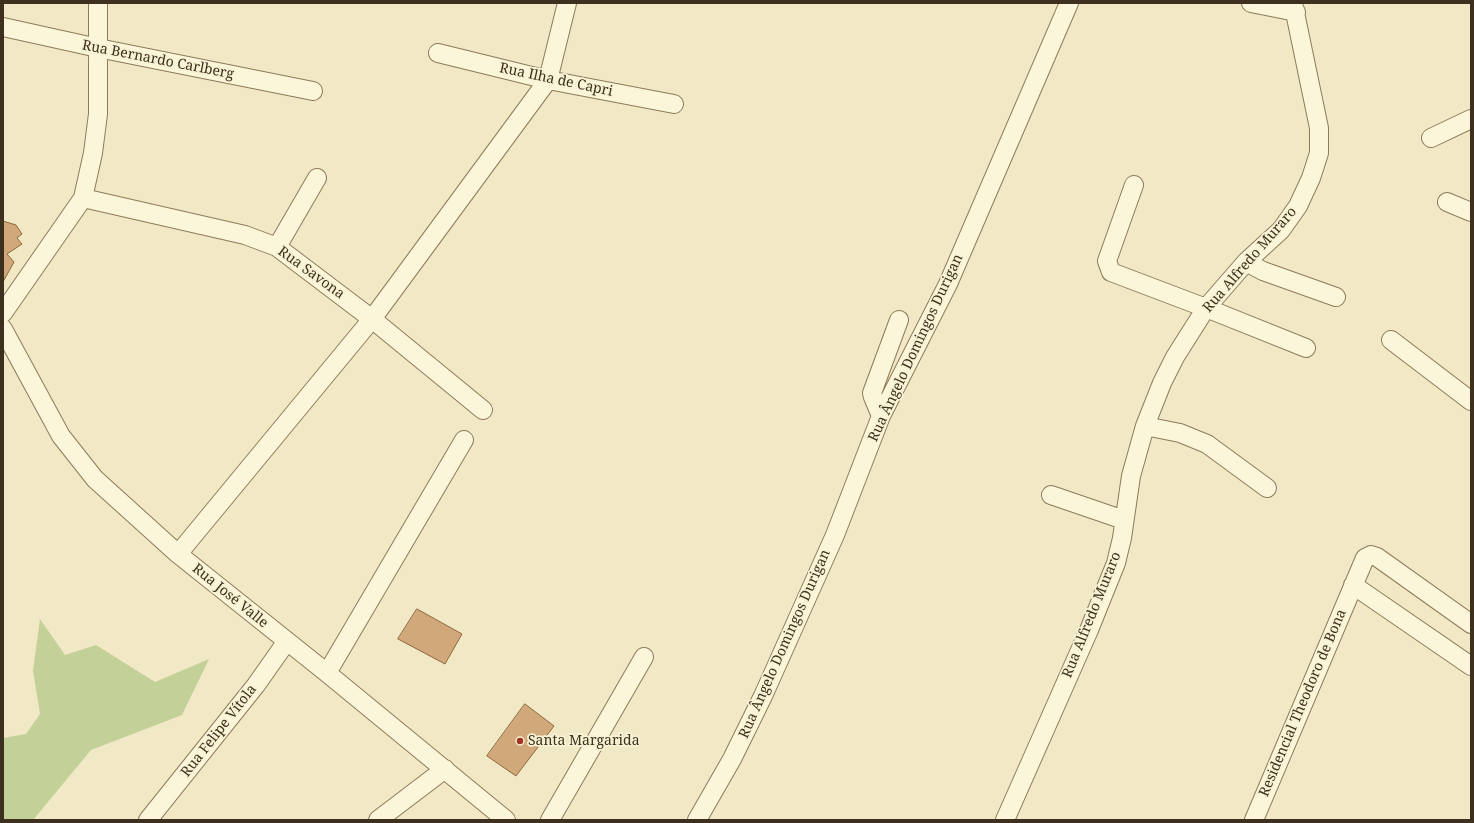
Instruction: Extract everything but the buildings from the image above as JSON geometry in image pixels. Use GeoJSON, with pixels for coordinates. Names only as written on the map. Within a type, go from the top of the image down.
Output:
{"type":"FeatureCollection","features":[{"type":"Feature","properties":{"kind":"street"},"geometry":{"type":"LineString","coordinates":[[3,313],[83,198],[93,153],[98,114],[98,3]]}},
{"type":"Feature","properties":{"kind":"street"},"geometry":{"type":"LineString","coordinates":[[178,554],[372,318],[548,80],[567,3]]}},
{"type":"Feature","properties":{"kind":"street","name":"Rua Ângelo Domingos Durigan"},"geometry":{"type":"LineString","coordinates":[[697,820],[732,759],[766,689],[835,535],[881,416],[948,284],[1069,3]]}},
{"type":"Feature","properties":{"kind":"street"},"geometry":{"type":"LineString","coordinates":[[1251,3],[1294,7]]}},
{"type":"Feature","properties":{"kind":"street","name":"Rua Alfredo Muraro"},"geometry":{"type":"LineString","coordinates":[[1005,820],[1089,630],[1116,563],[1122,538],[1131,476],[1145,426],[1162,383],[1175,357],[1206,308],[1246,262],[1280,230],[1298,206],[1311,178],[1319,153],[1319,128],[1294,7]]}},
{"type":"Feature","properties":{"kind":"street","name":"Rua Bernardo Carlberg"},"geometry":{"type":"LineString","coordinates":[[3,27],[98,48],[313,91]]}},
{"type":"Feature","properties":{"kind":"street","name":"Rua Ilha de Capri"},"geometry":{"type":"LineString","coordinates":[[438,53],[548,80],[674,104]]}},
{"type":"Feature","properties":{"kind":"street"},"geometry":{"type":"LineString","coordinates":[[1431,138],[1471,118]]}},
{"type":"Feature","properties":{"kind":"street"},"geometry":{"type":"LineString","coordinates":[[277,247],[317,178]]}},
{"type":"Feature","properties":{"kind":"street"},"geometry":{"type":"LineString","coordinates":[[1134,185],[1107,261],[1111,272],[1306,348]]}},
{"type":"Feature","properties":{"kind":"street","name":"Rua Savona"},"geometry":{"type":"LineString","coordinates":[[83,198],[245,235],[277,247],[372,318],[483,410]]}},
{"type":"Feature","properties":{"kind":"street"},"geometry":{"type":"LineString","coordinates":[[1447,202],[1471,212]]}},
{"type":"Feature","properties":{"kind":"street"},"geometry":{"type":"LineString","coordinates":[[1246,262],[1263,271],[1336,297]]}},
{"type":"Feature","properties":{"kind":"street"},"geometry":{"type":"LineString","coordinates":[[881,416],[872,393],[899,320]]}},
{"type":"Feature","properties":{"kind":"street","name":"Rua José Valle"},"geometry":{"type":"LineString","coordinates":[[3,329],[61,436],[95,479],[178,554],[327,673],[506,820]]}},
{"type":"Feature","properties":{"kind":"street"},"geometry":{"type":"LineString","coordinates":[[1391,340],[1471,401]]}},
{"type":"Feature","properties":{"kind":"street"},"geometry":{"type":"LineString","coordinates":[[1145,426],[1180,433],[1207,444],[1267,488]]}},
{"type":"Feature","properties":{"kind":"street"},"geometry":{"type":"LineString","coordinates":[[327,673],[464,440]]}},
{"type":"Feature","properties":{"kind":"street"},"geometry":{"type":"LineString","coordinates":[[1051,495],[1124,520]]}},
{"type":"Feature","properties":{"kind":"street","name":"Residencial Theodoro de Bona"},"geometry":{"type":"LineString","coordinates":[[1254,820],[1365,558],[1371,555],[1377,557],[1471,624]]}},
{"type":"Feature","properties":{"kind":"street"},"geometry":{"type":"LineString","coordinates":[[1353,585],[1471,666]]}},
{"type":"Feature","properties":{"kind":"street","name":"Rua Felipe Vítola"},"geometry":{"type":"LineString","coordinates":[[148,820],[256,685],[287,641]]}},
{"type":"Feature","properties":{"kind":"street"},"geometry":{"type":"LineString","coordinates":[[550,820],[644,657]]}},
{"type":"Feature","properties":{"kind":"street"},"geometry":{"type":"LineString","coordinates":[[378,820],[445,769]]}},
{"type":"Feature","properties":{"kind":"green space"},"geometry":{"type":"Polygon","coordinates":[[[40,619],[65,655],[96,645],[155,682],[209,659],[182,715],[91,750],[33,820],[3,820],[3,738],[26,734],[40,714],[33,671],[40,619]]]}},
{"type":"Feature","properties":{"kind":"place","name":"Santa Margarida"},"geometry":{"type":"Point","coordinates":[520,741]}}]}
